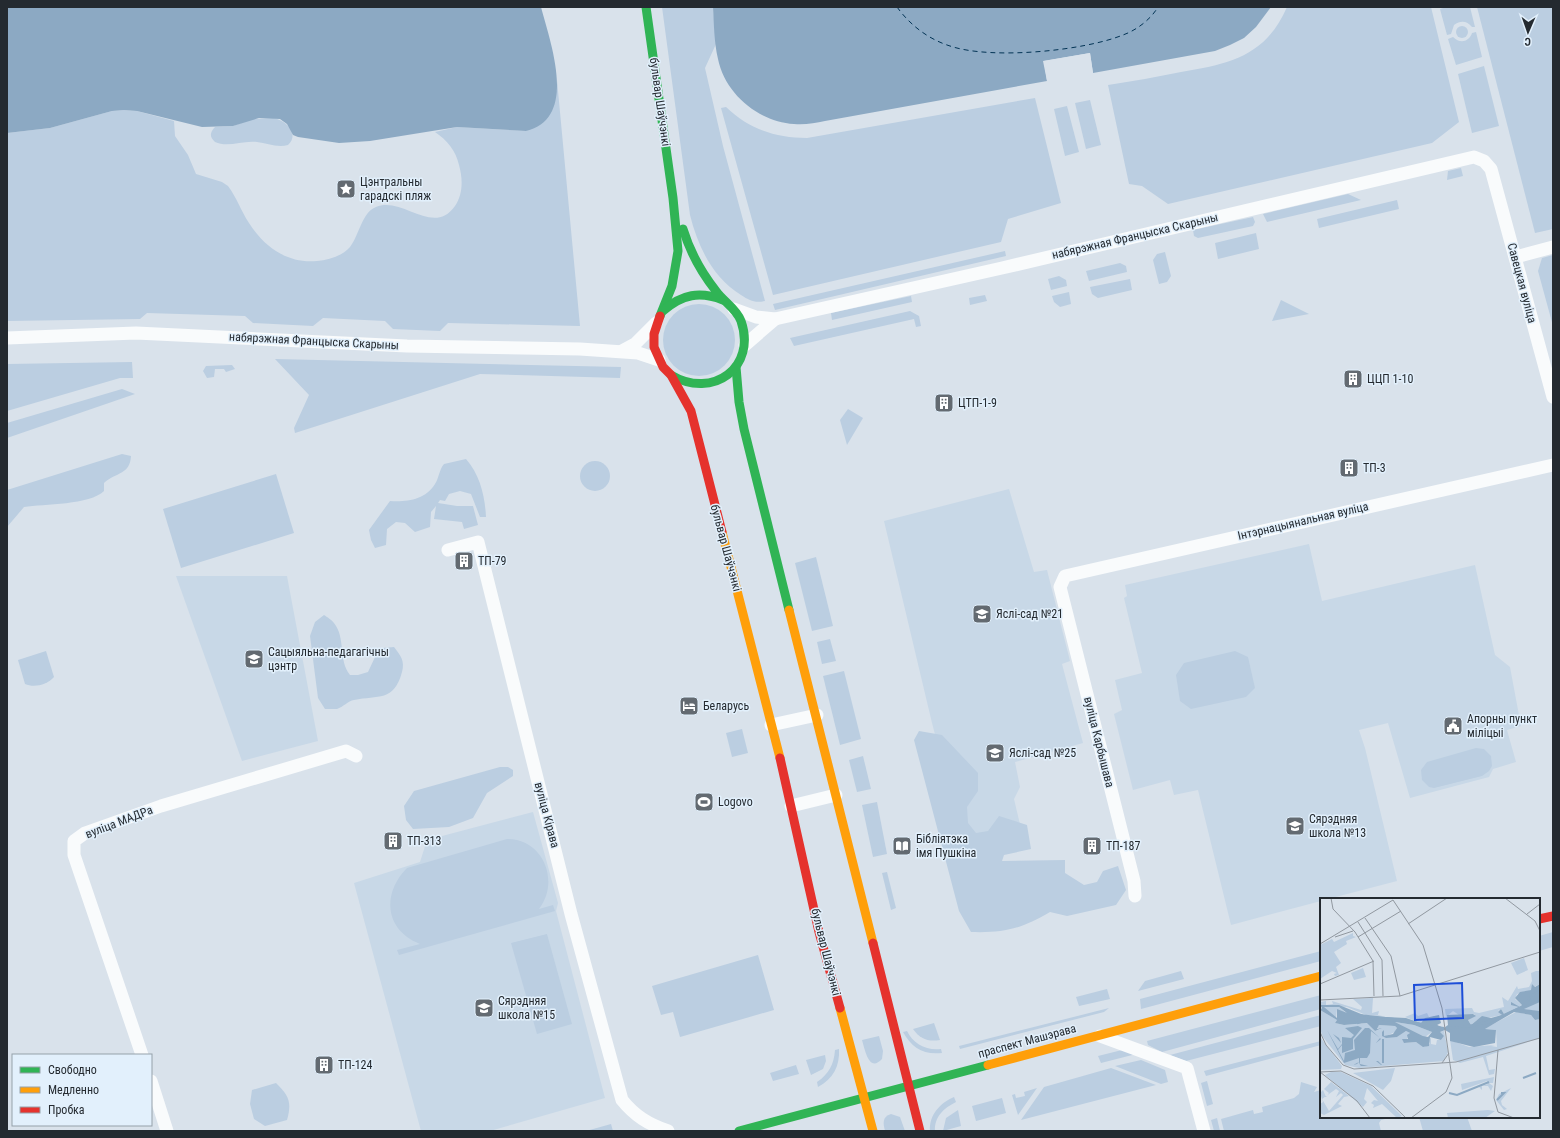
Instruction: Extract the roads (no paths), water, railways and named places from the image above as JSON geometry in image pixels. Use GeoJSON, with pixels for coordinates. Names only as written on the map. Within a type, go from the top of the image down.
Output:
{"type":"FeatureCollection","features":[{"type":"Feature","properties":{"kind":"main road","name":"бульвар Шаўчэнкі"},"geometry":{"type":"LineString","coordinates":[[646,7],[673,198],[678,251],[672,286],[654,334],[654,347],[663,367],[671,375],[691,411],[792,806],[819,932],[873,1131]]}},
{"type":"Feature","properties":{"kind":"main road","name":"бульвар Шаўчэнкі"},"geometry":{"type":"LineString","coordinates":[[671,375],[684,382],[698,385],[712,383],[725,377],[736,367],[742,357],[745,345],[745,332],[741,320],[734,309],[724,300],[701,270],[688,247],[673,198]]}},
{"type":"Feature","properties":{"kind":"main road","name":"бульвар Шаўчэнкі"},"geometry":{"type":"LineString","coordinates":[[660,317],[671,303],[691,294],[702,293],[724,300]]}},
{"type":"Feature","properties":{"kind":"main road","name":"бульвар Шаўчэнкі"},"geometry":{"type":"LineString","coordinates":[[736,367],[738,402],[744,429],[817,715],[920,1131]]}},
{"type":"Feature","properties":{"kind":"main road"},"geometry":{"type":"LineString","coordinates":[[1540,919],[1553,916]]}},
{"type":"Feature","properties":{"kind":"main road","name":"праспект Машэрава"},"geometry":{"type":"LineString","coordinates":[[739,1131],[1320,976]]}},
{"type":"Feature","properties":{"kind":"street","name":"набярэжная Францыска Скарыны"},"geometry":{"type":"LineString","coordinates":[[734,309],[756,317],[775,319],[1007,267],[1469,158],[1484,161],[1491,169]]}},
{"type":"Feature","properties":{"kind":"street","name":"Савецкая вуліца"},"geometry":{"type":"LineString","coordinates":[[1491,169],[1553,397]]}},
{"type":"Feature","properties":{"kind":"street"},"geometry":{"type":"LineString","coordinates":[[1516,257],[1553,247]]}},
{"type":"Feature","properties":{"kind":"street"},"geometry":{"type":"LineString","coordinates":[[622,351],[635,344],[660,317]]}},
{"type":"Feature","properties":{"kind":"street","name":"набярэжная Францыска Скарыны"},"geometry":{"type":"LineString","coordinates":[[745,345],[775,319]]}},
{"type":"Feature","properties":{"kind":"street","name":"набярэжная Францыска Скарыны"},"geometry":{"type":"LineString","coordinates":[[7,338],[136,333],[407,346],[622,351],[650,355],[659,360]]}},
{"type":"Feature","properties":{"kind":"street","name":"Інтэрнацыянальная вуліца"},"geometry":{"type":"LineString","coordinates":[[1060,588],[1065,576],[1088,570],[1553,464]]}},
{"type":"Feature","properties":{"kind":"street","name":"вуліца Кірава"},"geometry":{"type":"LineString","coordinates":[[448,550],[478,542],[571,914],[622,1100],[633,1113],[657,1127],[668,1131]]}},
{"type":"Feature","properties":{"kind":"street","name":"вуліца Карбышава"},"geometry":{"type":"LineString","coordinates":[[1060,588],[1134,881],[1135,896]]}},
{"type":"Feature","properties":{"kind":"street"},"geometry":{"type":"LineString","coordinates":[[771,725],[817,715]]}},
{"type":"Feature","properties":{"kind":"street","name":"вуліца МАДРа"},"geometry":{"type":"LineString","coordinates":[[142,1054],[74,855],[74,841],[85,833],[154,809],[262,775],[346,751],[356,756]]}},
{"type":"Feature","properties":{"kind":"street"},"geometry":{"type":"LineString","coordinates":[[792,806],[836,795]]}},
{"type":"Feature","properties":{"kind":"street"},"geometry":{"type":"LineString","coordinates":[[1096,1035],[1187,1068],[1204,1131]]}},
{"type":"Feature","properties":{"kind":"street"},"geometry":{"type":"LineString","coordinates":[[152,1084],[167,1131]]}},
{"type":"Feature","properties":{"kind":"place","name":"Цэнтральны гарадскі пляж"},"geometry":{"type":"Point","coordinates":[346,189]}},
{"type":"Feature","properties":{"kind":"place","name":"ЦЦП 1-10"},"geometry":{"type":"Point","coordinates":[1353,379]}},
{"type":"Feature","properties":{"kind":"place","name":"ЦТП-1-9"},"geometry":{"type":"Point","coordinates":[944,403]}},
{"type":"Feature","properties":{"kind":"place","name":"ТП-3"},"geometry":{"type":"Point","coordinates":[1349,468]}},
{"type":"Feature","properties":{"kind":"place","name":"ТП-79"},"geometry":{"type":"Point","coordinates":[464,561]}},
{"type":"Feature","properties":{"kind":"place","name":"Яслі-сад №21"},"geometry":{"type":"Point","coordinates":[982,614]}},
{"type":"Feature","properties":{"kind":"place","name":"Сацыяльна-педагагічны цэнтр"},"geometry":{"type":"Point","coordinates":[254,659]}},
{"type":"Feature","properties":{"kind":"place","name":"Беларусь"},"geometry":{"type":"Point","coordinates":[689,706]}},
{"type":"Feature","properties":{"kind":"place","name":"Апорны пункт міліцыі"},"geometry":{"type":"Point","coordinates":[1453,726]}},
{"type":"Feature","properties":{"kind":"place","name":"Яслі-сад №25"},"geometry":{"type":"Point","coordinates":[995,753]}},
{"type":"Feature","properties":{"kind":"place","name":"Logovo"},"geometry":{"type":"Point","coordinates":[704,802]}},
{"type":"Feature","properties":{"kind":"place","name":"Сярэдняя школа №13"},"geometry":{"type":"Point","coordinates":[1295,826]}},
{"type":"Feature","properties":{"kind":"place","name":"ТП-313"},"geometry":{"type":"Point","coordinates":[393,841]}},
{"type":"Feature","properties":{"kind":"place","name":"Бібліятэка імя Пушкіна"},"geometry":{"type":"Point","coordinates":[902,846]}},
{"type":"Feature","properties":{"kind":"place","name":"ТП-187"},"geometry":{"type":"Point","coordinates":[1092,846]}},
{"type":"Feature","properties":{"kind":"place","name":"Сярэдняя школа №15"},"geometry":{"type":"Point","coordinates":[484,1008]}},
{"type":"Feature","properties":{"kind":"place","name":"ТП-124"},"geometry":{"type":"Point","coordinates":[324,1065]}}]}
